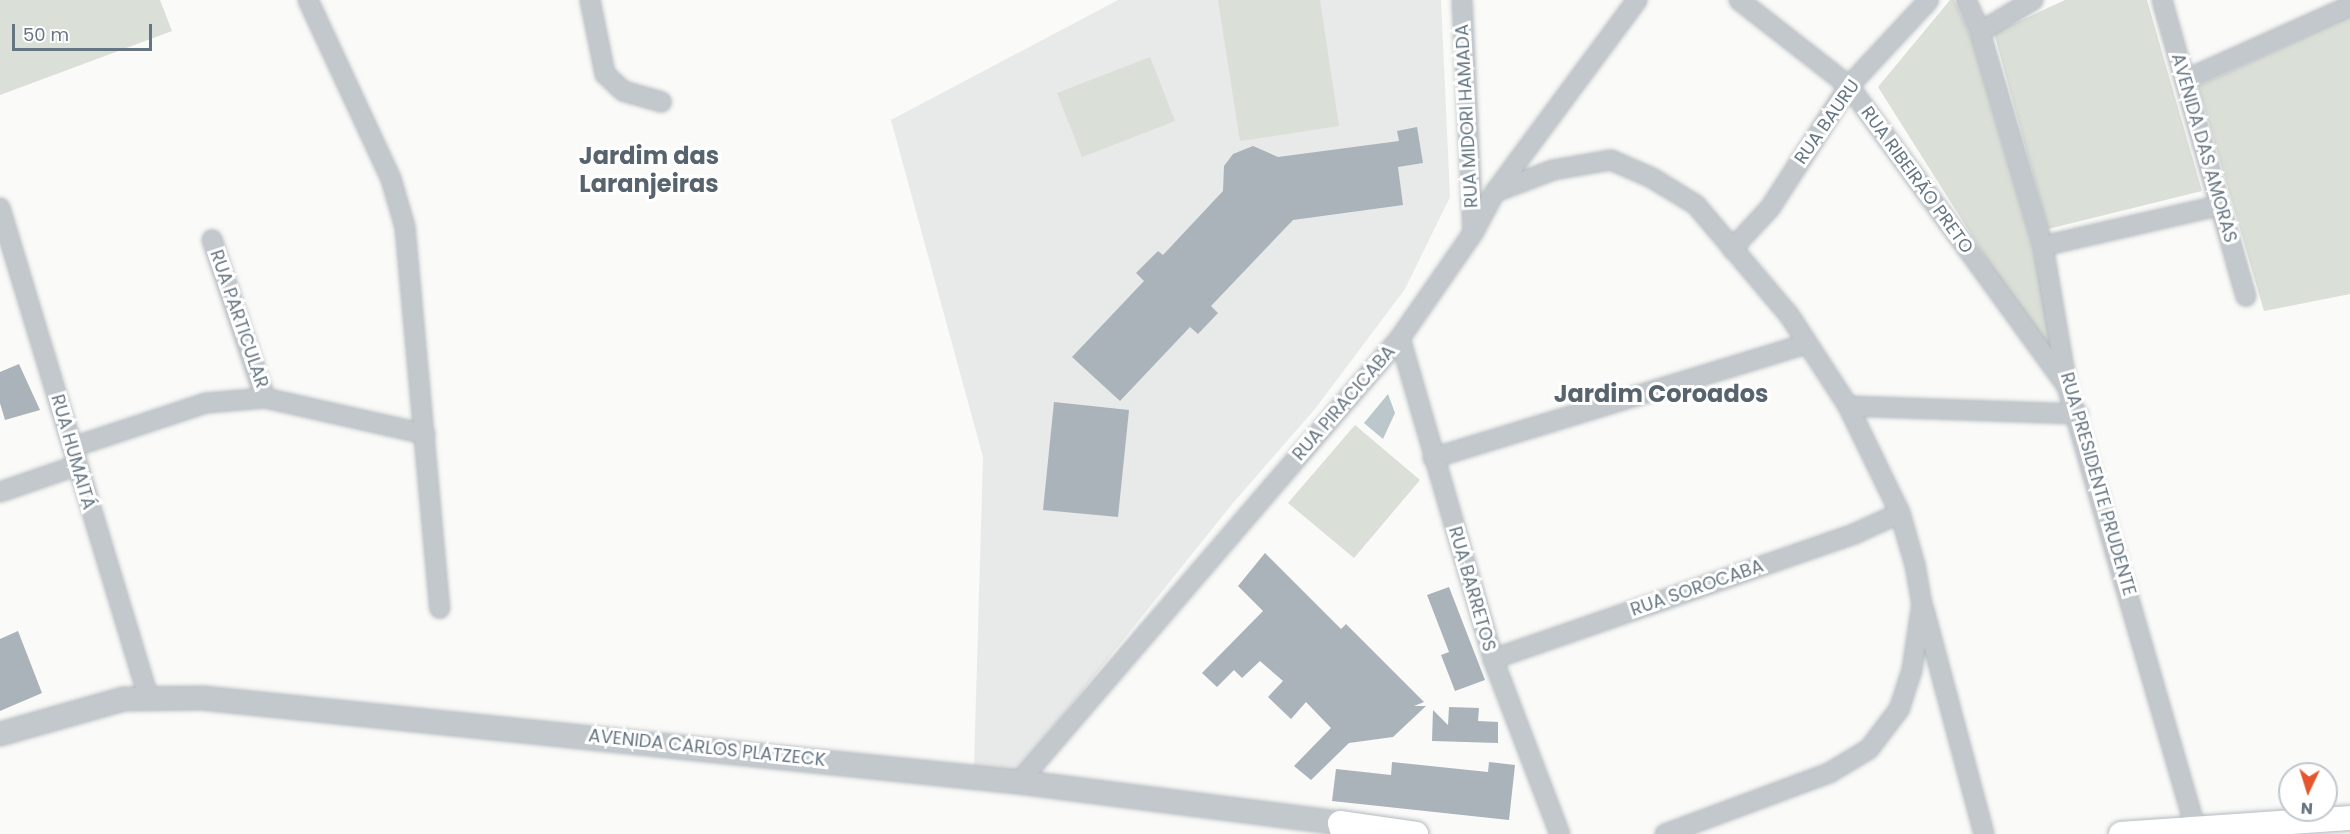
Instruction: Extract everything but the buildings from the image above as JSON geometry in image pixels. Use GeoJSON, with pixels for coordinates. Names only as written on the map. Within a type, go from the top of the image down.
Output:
{"type":"FeatureCollection","features":[{"type":"Feature","properties":{"kind":"main road"},"geometry":{"type":"LineString","coordinates":[[2121,834],[2350,818]]}},
{"type":"Feature","properties":{"kind":"main road","name":"AVENIDA CARLOS PLATZECK"},"geometry":{"type":"LineString","coordinates":[[1342,828],[1416,834]]}},
{"type":"Feature","properties":{"kind":"street"},"geometry":{"type":"LineString","coordinates":[[308,0],[391,179],[405,227],[440,608]]}},
{"type":"Feature","properties":{"kind":"street"},"geometry":{"type":"LineString","coordinates":[[590,0],[605,74],[623,91],[661,102]]}},
{"type":"Feature","properties":{"kind":"street","name":"RUA MIDORI HAMADA"},"geometry":{"type":"LineString","coordinates":[[1461,0],[1473,233]]}},
{"type":"Feature","properties":{"kind":"street","name":"RUA PIRACICABA"},"geometry":{"type":"LineString","coordinates":[[1019,782],[1400,338],[1473,233],[1495,192],[1637,0]]}},
{"type":"Feature","properties":{"kind":"street","name":"RUA RIBEIRÃO PRETO"},"geometry":{"type":"LineString","coordinates":[[1739,0],[1849,86],[2067,386]]}},
{"type":"Feature","properties":{"kind":"street","name":"RUA BAURU"},"geometry":{"type":"LineString","coordinates":[[1732,249],[1770,208],[1849,86],[1929,0]]}},
{"type":"Feature","properties":{"kind":"street","name":"RUA PRESIDENTE PRUDENTE"},"geometry":{"type":"LineString","coordinates":[[1966,0],[1980,32],[2043,246],[2067,386],[2078,414],[2196,829]]}},
{"type":"Feature","properties":{"kind":"street"},"geometry":{"type":"LineString","coordinates":[[1980,32],[2033,0]]}},
{"type":"Feature","properties":{"kind":"street","name":"AVENIDA DAS AMORAS"},"geometry":{"type":"LineString","coordinates":[[2162,0],[2218,206],[2247,296]]}},
{"type":"Feature","properties":{"kind":"street"},"geometry":{"type":"LineString","coordinates":[[2185,80],[2350,6]]}},
{"type":"Feature","properties":{"kind":"street"},"geometry":{"type":"LineString","coordinates":[[1495,192],[1553,170],[1611,160],[1652,178],[1696,205],[1789,315],[1848,406],[1900,513],[1984,834]]}},
{"type":"Feature","properties":{"kind":"street"},"geometry":{"type":"LineString","coordinates":[[2043,246],[2218,206]]}},
{"type":"Feature","properties":{"kind":"street","name":"RUA HUMAITÁ"},"geometry":{"type":"LineString","coordinates":[[0,208],[73,447],[75,466],[148,696]]}},
{"type":"Feature","properties":{"kind":"street","name":"RUA PARTICULAR"},"geometry":{"type":"LineString","coordinates":[[212,240],[265,398]]}},
{"type":"Feature","properties":{"kind":"street","name":"RUA BARRETOS"},"geometry":{"type":"LineString","coordinates":[[1400,338],[1493,659],[1560,834]]}},
{"type":"Feature","properties":{"kind":"street"},"geometry":{"type":"LineString","coordinates":[[1433,458],[1806,344]]}},
{"type":"Feature","properties":{"kind":"street","name":"RUA PARTICULAR"},"geometry":{"type":"LineString","coordinates":[[73,447],[206,403],[265,398],[425,434]]}},
{"type":"Feature","properties":{"kind":"street"},"geometry":{"type":"LineString","coordinates":[[1848,406],[2078,414]]}},
{"type":"Feature","properties":{"kind":"street"},"geometry":{"type":"LineString","coordinates":[[0,492],[75,466]]}},
{"type":"Feature","properties":{"kind":"street","name":"RUA SOROCABA"},"geometry":{"type":"LineString","coordinates":[[1493,659],[1856,533],[1900,513]]}},
{"type":"Feature","properties":{"kind":"street"},"geometry":{"type":"LineString","coordinates":[[1665,834],[1828,772],[1869,749],[1900,708],[1912,670],[1922,603]]}},
{"type":"Feature","properties":{"kind":"street","name":"AVENIDA CARLOS PLATZECK"},"geometry":{"type":"LineString","coordinates":[[0,734],[124,699],[148,696],[343,711],[1019,782],[1342,828]]}},
{"type":"Feature","properties":{"kind":"shaded area"},"geometry":{"type":"Polygon","coordinates":[[[0,0],[160,0],[172,31],[0,95],[0,0]]]}},
{"type":"Feature","properties":{"kind":"shaded area"},"geometry":{"type":"Polygon","coordinates":[[[1118,0],[1441,0],[1450,197],[1405,289],[1315,409],[1233,503],[1014,776],[974,766],[983,457],[891,120],[1118,0]]]}},
{"type":"Feature","properties":{"kind":"shaded area"},"geometry":{"type":"Polygon","coordinates":[[[1218,0],[1320,0],[1339,126],[1240,141],[1218,0]]]}},
{"type":"Feature","properties":{"kind":"shaded area"},"geometry":{"type":"Polygon","coordinates":[[[1950,0],[1954,0],[1972,39],[2033,247],[2058,372],[1878,87],[1950,0]]]}},
{"type":"Feature","properties":{"kind":"shaded area"},"geometry":{"type":"Polygon","coordinates":[[[2065,0],[2147,0],[2202,191],[2048,229],[1994,33],[2065,0]]]}},
{"type":"Feature","properties":{"kind":"shaded area"},"geometry":{"type":"Polygon","coordinates":[[[2350,16],[2350,294],[2264,311],[2198,86],[2350,16]]]}},
{"type":"Feature","properties":{"kind":"shaded area"},"geometry":{"type":"Polygon","coordinates":[[[1150,57],[1175,121],[1082,157],[1057,93],[1150,57]]]}},
{"type":"Feature","properties":{"kind":"shaded area"},"geometry":{"type":"Polygon","coordinates":[[[1388,394],[1395,413],[1383,439],[1364,423],[1388,394]]]}},
{"type":"Feature","properties":{"kind":"shaded area"},"geometry":{"type":"Polygon","coordinates":[[[1355,425],[1420,480],[1354,558],[1288,503],[1355,425]]]}},
{"type":"Feature","properties":{"kind":"district","name":"Jardim das Laranjeiras"},"geometry":{"type":"Point","coordinates":[649,170]}},
{"type":"Feature","properties":{"kind":"district","name":"Jardim Coroados"},"geometry":{"type":"Point","coordinates":[1661,394]}}]}
